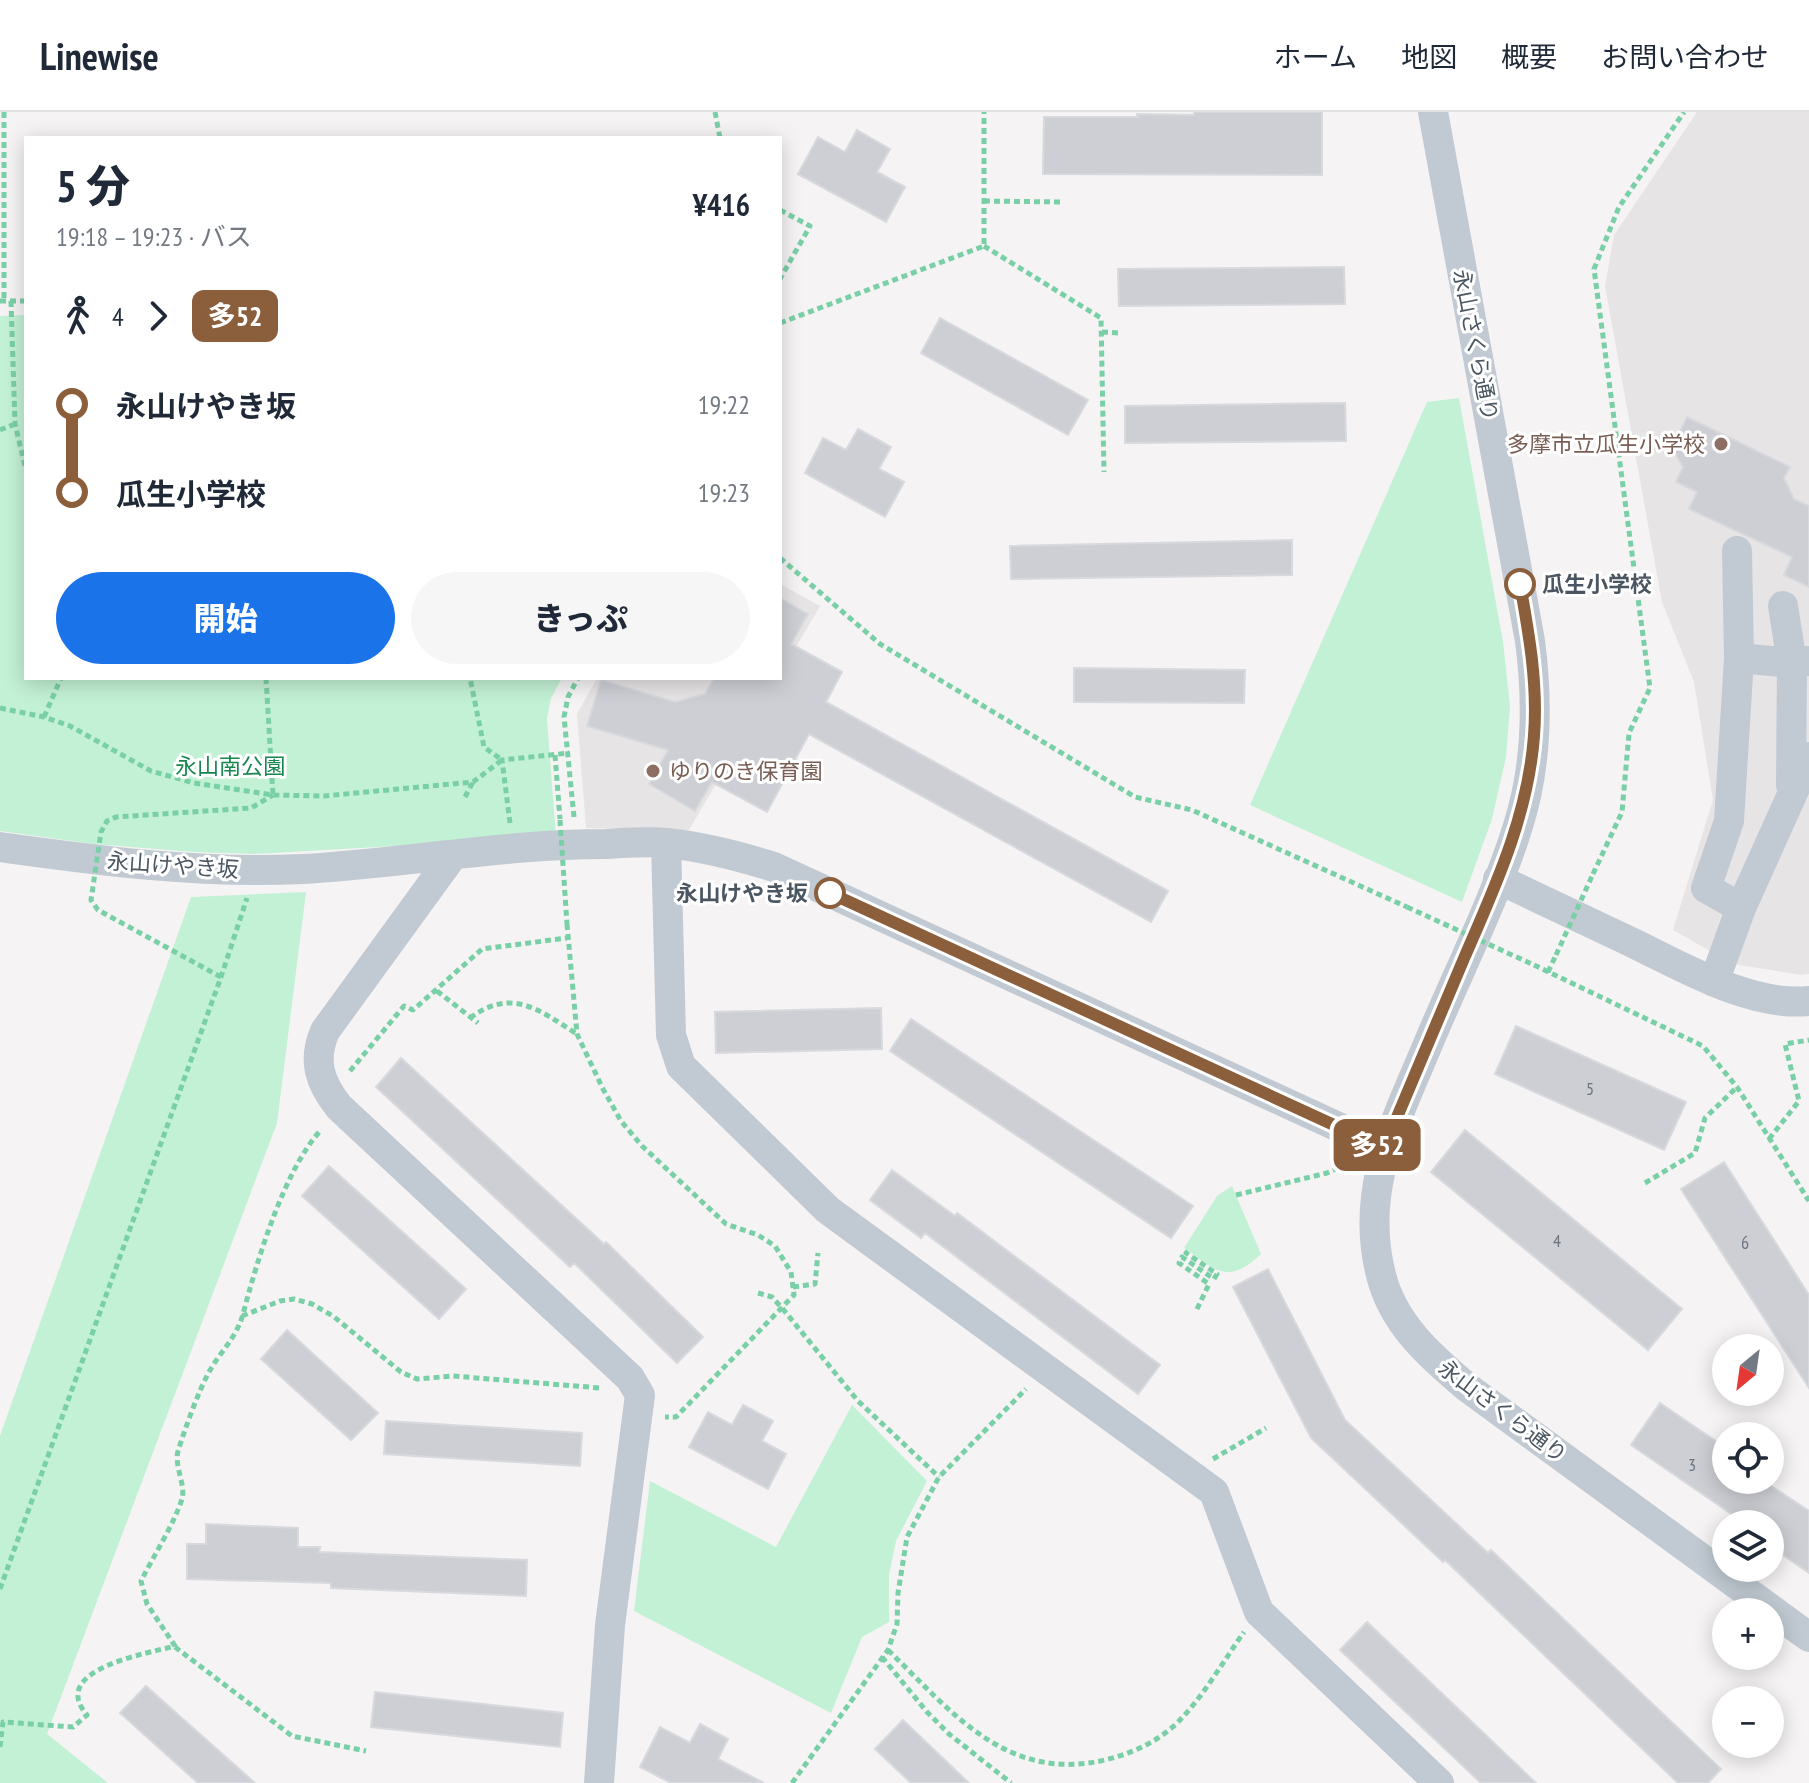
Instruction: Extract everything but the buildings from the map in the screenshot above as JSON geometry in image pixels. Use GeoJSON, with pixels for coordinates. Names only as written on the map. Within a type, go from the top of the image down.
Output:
{"type":"FeatureCollection","features":[{"type":"Feature","properties":{"kind":"street","name":"永山さくら通り"},"geometry":{"type":"LineString","coordinates":[[1433,112],[1534,673],[1534,734],[1526,795],[1518,825],[1384,1148],[1374,1213],[1375,1248],[1381,1278],[1392,1306],[1433,1359],[1468,1388],[1809,1637]]}},
{"type":"Feature","properties":{"kind":"street"},"geometry":{"type":"LineString","coordinates":[[1737,551],[1739,658],[1729,821],[1706,888],[1741,908]]}},
{"type":"Feature","properties":{"kind":"street"},"geometry":{"type":"LineString","coordinates":[[1783,606],[1800,662],[1790,795]]}},
{"type":"Feature","properties":{"kind":"street"},"geometry":{"type":"LineString","coordinates":[[1739,658],[1800,662]]}},
{"type":"Feature","properties":{"kind":"street"},"geometry":{"type":"LineString","coordinates":[[1714,982],[1741,908],[1809,757]]}},
{"type":"Feature","properties":{"kind":"street","name":"永山けやき坂"},"geometry":{"type":"LineString","coordinates":[[0,847],[129,864],[256,870],[305,869],[453,855],[513,847],[568,832],[729,853],[774,867],[1384,1148]]}},
{"type":"Feature","properties":{"kind":"street"},"geometry":{"type":"LineString","coordinates":[[666,843],[671,1035],[681,1066],[828,1210],[1214,1492],[1259,1612],[1439,1783]]}},
{"type":"Feature","properties":{"kind":"street"},"geometry":{"type":"LineString","coordinates":[[453,855],[325,1031],[319,1045],[317,1064],[324,1088],[339,1107],[630,1378],[640,1395],[610,1625],[599,1783]]}},
{"type":"Feature","properties":{"kind":"street"},"geometry":{"type":"LineString","coordinates":[[1498,879],[1714,982],[1796,1003],[1809,1001]]}},
{"type":"Feature","properties":{"kind":"path"},"geometry":{"type":"LineString","coordinates":[[4,112],[5,301],[15,424],[24,462]]}},
{"type":"Feature","properties":{"kind":"path"},"geometry":{"type":"LineString","coordinates":[[715,112],[720,136]]}},
{"type":"Feature","properties":{"kind":"path"},"geometry":{"type":"LineString","coordinates":[[984,112],[984,246]]}},
{"type":"Feature","properties":{"kind":"path"},"geometry":{"type":"LineString","coordinates":[[1548,972],[1622,812],[1629,733],[1650,688],[1594,269],[1619,207],[1684,112]]}},
{"type":"Feature","properties":{"kind":"path"},"geometry":{"type":"LineString","coordinates":[[984,201],[1062,202]]}},
{"type":"Feature","properties":{"kind":"path"},"geometry":{"type":"LineString","coordinates":[[782,211],[810,226],[782,275]]}},
{"type":"Feature","properties":{"kind":"path"},"geometry":{"type":"LineString","coordinates":[[782,322],[984,246]]}},
{"type":"Feature","properties":{"kind":"path"},"geometry":{"type":"LineString","coordinates":[[984,246],[1101,318],[1104,472]]}},
{"type":"Feature","properties":{"kind":"path"},"geometry":{"type":"LineString","coordinates":[[1102,332],[1120,333]]}},
{"type":"Feature","properties":{"kind":"path"},"geometry":{"type":"LineString","coordinates":[[0,430],[15,424]]}},
{"type":"Feature","properties":{"kind":"path"},"geometry":{"type":"LineString","coordinates":[[782,560],[880,644],[1135,797],[1192,810],[1534,965],[1703,1046],[1737,1087],[1809,1201]]}},
{"type":"Feature","properties":{"kind":"path"},"geometry":{"type":"LineString","coordinates":[[44,717],[60,680]]}},
{"type":"Feature","properties":{"kind":"path"},"geometry":{"type":"LineString","coordinates":[[266,680],[273,795]]}},
{"type":"Feature","properties":{"kind":"path"},"geometry":{"type":"LineString","coordinates":[[470,680],[484,747],[502,760],[513,847]]}},
{"type":"Feature","properties":{"kind":"path"},"geometry":{"type":"LineString","coordinates":[[577,680],[568,697],[564,717],[569,753],[567,938],[577,1034],[621,1121],[642,1146],[726,1224],[758,1235],[775,1246],[791,1272],[794,1295],[676,1417],[637,1418]]}},
{"type":"Feature","properties":{"kind":"path"},"geometry":{"type":"LineString","coordinates":[[0,708],[70,726],[151,771],[194,783],[273,795],[324,796],[473,782]]}},
{"type":"Feature","properties":{"kind":"path"},"geometry":{"type":"LineString","coordinates":[[465,797],[473,782],[502,760],[569,753]]}},
{"type":"Feature","properties":{"kind":"path"},"geometry":{"type":"LineString","coordinates":[[555,755],[568,832]]}},
{"type":"Feature","properties":{"kind":"path"},"geometry":{"type":"LineString","coordinates":[[221,977],[98,910],[91,900],[101,832],[107,821],[116,817],[251,808],[273,795]]}},
{"type":"Feature","properties":{"kind":"path"},"geometry":{"type":"LineString","coordinates":[[0,1589],[221,977],[256,870]]}},
{"type":"Feature","properties":{"kind":"path"},"geometry":{"type":"LineString","coordinates":[[342,1081],[404,1006],[413,1010],[482,949],[567,938]]}},
{"type":"Feature","properties":{"kind":"path"},"geometry":{"type":"LineString","coordinates":[[437,991],[478,1023]]}},
{"type":"Feature","properties":{"kind":"path"},"geometry":{"type":"LineString","coordinates":[[470,1018],[486,1006],[519,1002],[577,1034]]}},
{"type":"Feature","properties":{"kind":"path"},"geometry":{"type":"LineString","coordinates":[[1769,1139],[1799,1101],[1785,1044],[1809,1040]]}},
{"type":"Feature","properties":{"kind":"path"},"geometry":{"type":"LineString","coordinates":[[1645,1183],[1695,1153],[1705,1118],[1737,1087]]}},
{"type":"Feature","properties":{"kind":"path"},"geometry":{"type":"LineString","coordinates":[[313,1138],[267,1232],[242,1316],[228,1347],[210,1371],[177,1455],[183,1497],[141,1581],[147,1604],[175,1646],[292,1736],[366,1751]]}},
{"type":"Feature","properties":{"kind":"path"},"geometry":{"type":"LineString","coordinates":[[1236,1195],[1327,1173]]}},
{"type":"Feature","properties":{"kind":"path"},"geometry":{"type":"LineString","coordinates":[[1188,1251],[1186,1253],[1217,1274],[1214,1279],[1182,1257],[1179,1263],[1209,1284],[1197,1309]]}},
{"type":"Feature","properties":{"kind":"path"},"geometry":{"type":"LineString","coordinates":[[793,1287],[815,1284],[818,1253]]}},
{"type":"Feature","properties":{"kind":"path"},"geometry":{"type":"LineString","coordinates":[[758,1293],[772,1297],[858,1401],[939,1477]]}},
{"type":"Feature","properties":{"kind":"path"},"geometry":{"type":"LineString","coordinates":[[242,1316],[280,1301],[294,1299],[312,1304],[333,1316],[401,1372],[417,1379],[453,1376],[614,1390],[630,1378]]}},
{"type":"Feature","properties":{"kind":"path"},"geometry":{"type":"LineString","coordinates":[[792,1783],[888,1650],[897,1624],[898,1593],[907,1537],[939,1477],[1044,1370]]}},
{"type":"Feature","properties":{"kind":"path"},"geometry":{"type":"LineString","coordinates":[[1188,1474],[1266,1428]]}},
{"type":"Feature","properties":{"kind":"path"},"geometry":{"type":"LineString","coordinates":[[888,1650],[964,1724],[991,1742],[1025,1759],[1055,1763],[1094,1762],[1122,1756],[1154,1742],[1180,1720],[1259,1612]]}},
{"type":"Feature","properties":{"kind":"path"},"geometry":{"type":"LineString","coordinates":[[0,1747],[3,1722],[73,1727],[87,1715],[80,1707],[79,1692],[99,1668],[175,1646]]}},
{"type":"Feature","properties":{"kind":"path"},"geometry":{"type":"LineString","coordinates":[[882,1657],[949,1734],[1011,1783]]}},
{"type":"Feature","properties":{"kind":"shaded area","name":"多摩市立瓜生小学校"},"geometry":{"type":"Polygon","coordinates":[[[1697,112],[1809,112],[1809,974],[1733,964],[1673,930],[1713,800],[1694,682],[1662,602],[1605,286],[1614,235],[1697,112]]]}},
{"type":"Feature","properties":{"kind":"shaded area"},"geometry":{"type":"Polygon","coordinates":[[[782,585],[820,606],[782,671],[782,585]]]}},
{"type":"Feature","properties":{"kind":"shaded area","name":"ゆりのき保育園"},"geometry":{"type":"Polygon","coordinates":[[[596,680],[777,680],[689,830],[586,828],[577,714],[596,680]]]}},
{"type":"Feature","properties":{"kind":"green space","name":"永山南公園"},"geometry":{"type":"Polygon","coordinates":[[[24,315],[24,680],[561,680],[551,698],[547,719],[556,837],[255,854],[94,844],[0,831],[0,316],[24,315]]]}},
{"type":"Feature","properties":{"kind":"green space"},"geometry":{"type":"Polygon","coordinates":[[[1459,398],[1503,642],[1510,706],[1506,757],[1492,819],[1462,902],[1250,805],[1427,402],[1459,398]]]}},
{"type":"Feature","properties":{"kind":"green space"},"geometry":{"type":"Polygon","coordinates":[[[306,892],[277,1123],[47,1734],[108,1783],[0,1783],[0,1436],[191,897],[306,892]]]}},
{"type":"Feature","properties":{"kind":"green space"},"geometry":{"type":"Polygon","coordinates":[[[1232,1186],[1261,1254],[1239,1270],[1230,1272],[1213,1268],[1184,1248],[1217,1196],[1232,1186]]]}},
{"type":"Feature","properties":{"kind":"green space"},"geometry":{"type":"Polygon","coordinates":[[[852,1405],[927,1481],[896,1541],[889,1575],[889,1622],[862,1637],[831,1713],[634,1611],[650,1481],[776,1547],[852,1405]]]}},
{"type":"Feature","properties":{"kind":"bus line","name":"多52"},"geometry":{"type":"LineString","coordinates":[[830,893],[1384,1148],[1498,879],[1526,795],[1535,704],[1534,673],[1520,584]]}},
{"type":"Feature","properties":{"kind":"place","name":"多摩市立瓜生小学校"},"geometry":{"type":"Point","coordinates":[1721,444]}},
{"type":"Feature","properties":{"kind":"place","name":"瓜生小学校"},"geometry":{"type":"Point","coordinates":[1520,584]}},
{"type":"Feature","properties":{"kind":"place","name":"ゆりのき保育園"},"geometry":{"type":"Point","coordinates":[653,771]}},
{"type":"Feature","properties":{"kind":"place","name":"永山けやき坂"},"geometry":{"type":"Point","coordinates":[830,893]}}]}
